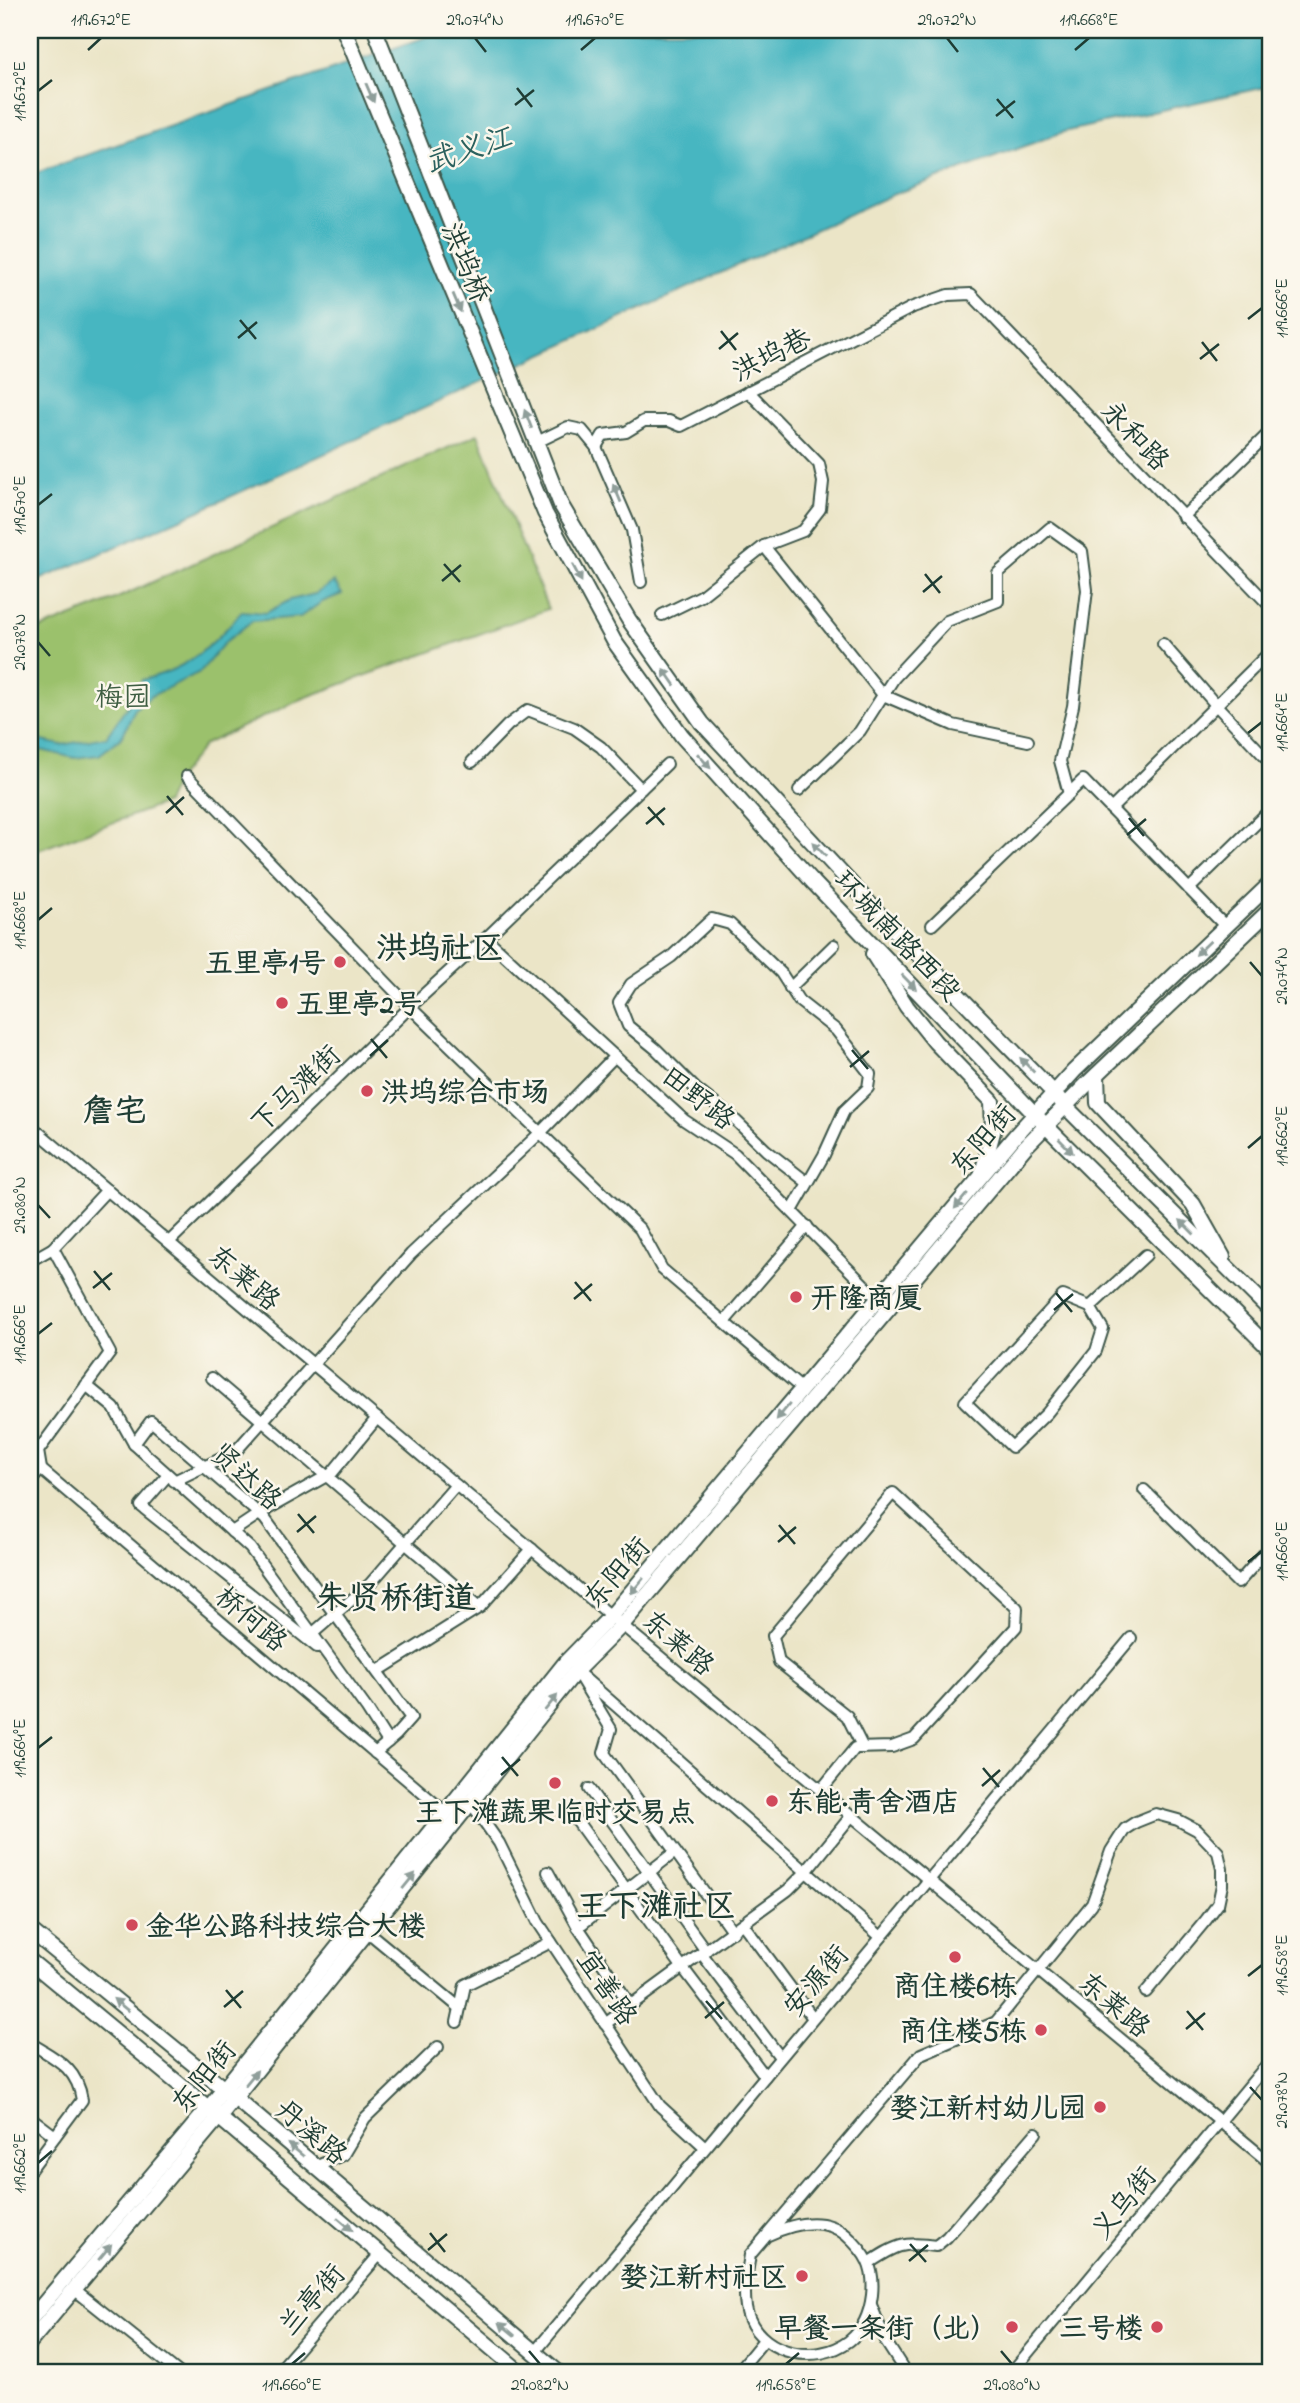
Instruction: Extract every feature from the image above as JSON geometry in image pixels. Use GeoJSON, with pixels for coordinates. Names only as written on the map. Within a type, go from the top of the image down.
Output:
{"type":"FeatureCollection","features":[{"type":"Feature","properties":{"kind":"main road","name":"洪坞桥"},"geometry":{"type":"LineString","coordinates":[[344,30],[545,513]]}},
{"type":"Feature","properties":{"kind":"main road","name":"洪坞桥"},"geometry":{"type":"LineString","coordinates":[[374,30],[561,505]]}},
{"type":"Feature","properties":{"kind":"main road","name":"环城南路西段"},"geometry":{"type":"LineString","coordinates":[[561,505],[629,620],[702,723],[880,915],[1065,1106],[1270,1310]]}},
{"type":"Feature","properties":{"kind":"main road","name":"环城南路西段"},"geometry":{"type":"LineString","coordinates":[[545,513],[614,641],[682,736],[856,926],[1046,1126],[1270,1349]]}},
{"type":"Feature","properties":{"kind":"main road","name":"东阳街"},"geometry":{"type":"LineString","coordinates":[[229,2094],[368,1932],[802,1389],[980,1177],[1081,1064],[1270,884]]}},
{"type":"Feature","properties":{"kind":"main road","name":"东阳街"},"geometry":{"type":"LineString","coordinates":[[30,2342],[229,2094],[445,1812],[566,1662],[617,1621],[1018,1155],[1097,1074],[1270,910]]}},
{"type":"Feature","properties":{"kind":"main road"},"geometry":{"type":"LineString","coordinates":[[856,926],[906,1007],[935,1042],[992,1101],[993,1132],[980,1177]]}},
{"type":"Feature","properties":{"kind":"main road"},"geometry":{"type":"LineString","coordinates":[[1097,1074],[1098,1103],[1193,1204],[1233,1273]]}},
{"type":"Feature","properties":{"kind":"main road","name":"丹溪路"},"geometry":{"type":"LineString","coordinates":[[30,1930],[559,2373]]}},
{"type":"Feature","properties":{"kind":"main road","name":"丹溪路"},"geometry":{"type":"LineString","coordinates":[[30,1961],[521,2373]]}},
{"type":"Feature","properties":{"kind":"main road","name":"东阳街"},"geometry":{"type":"LineString","coordinates":[[30,2320],[214,2113]]}},
{"type":"Feature","properties":{"kind":"street","name":"洪坞巷"},"geometry":{"type":"LineString","coordinates":[[596,447],[603,435],[626,432],[645,421],[669,421],[681,426],[913,307],[948,295],[971,294]]}},
{"type":"Feature","properties":{"kind":"street","name":"永和路"},"geometry":{"type":"LineString","coordinates":[[971,294],[1270,606]]}},
{"type":"Feature","properties":{"kind":"street"},"geometry":{"type":"LineString","coordinates":[[662,615],[701,596],[764,546],[803,531],[820,509],[823,482],[819,464],[748,391]]}},
{"type":"Feature","properties":{"kind":"street"},"geometry":{"type":"LineString","coordinates":[[537,442],[568,427],[582,430],[596,447],[632,530],[640,582]]}},
{"type":"Feature","properties":{"kind":"street"},"geometry":{"type":"LineString","coordinates":[[1183,517],[1270,432]]}},
{"type":"Feature","properties":{"kind":"street"},"geometry":{"type":"LineString","coordinates":[[799,790],[860,731],[894,678],[947,621],[998,601],[999,573],[1050,528],[1082,551],[1087,590],[1073,706],[1060,761],[1069,794]]}},
{"type":"Feature","properties":{"kind":"street"},"geometry":{"type":"LineString","coordinates":[[764,546],[883,695],[953,725],[1028,741]]}},
{"type":"Feature","properties":{"kind":"street"},"geometry":{"type":"LineString","coordinates":[[1163,644],[1270,762]]}},
{"type":"Feature","properties":{"kind":"street"},"geometry":{"type":"LineString","coordinates":[[1111,809],[1270,652]]}},
{"type":"Feature","properties":{"kind":"street"},"geometry":{"type":"LineString","coordinates":[[472,762],[508,724],[528,710],[574,728],[587,737],[601,747],[641,789]]}},
{"type":"Feature","properties":{"kind":"street","name":"下马滩街"},"geometry":{"type":"LineString","coordinates":[[169,1242],[410,1007],[667,764]]}},
{"type":"Feature","properties":{"kind":"street"},"geometry":{"type":"LineString","coordinates":[[187,776],[410,1007],[640,1229],[662,1269],[802,1389]]}},
{"type":"Feature","properties":{"kind":"street"},"geometry":{"type":"LineString","coordinates":[[932,925],[1083,780],[1226,927]]}},
{"type":"Feature","properties":{"kind":"street"},"geometry":{"type":"LineString","coordinates":[[1189,889],[1270,810]]}},
{"type":"Feature","properties":{"kind":"street"},"geometry":{"type":"LineString","coordinates":[[792,1211],[808,1183],[844,1111],[868,1088],[870,1074],[836,1030],[799,1001],[781,973],[730,923],[712,919],[671,957],[631,984],[619,1003],[628,1026],[656,1049],[695,1089],[808,1183]]}},
{"type":"Feature","properties":{"kind":"street","name":"田野路"},"geometry":{"type":"LineString","coordinates":[[486,938],[684,1120],[735,1154],[878,1299]]}},
{"type":"Feature","properties":{"kind":"street"},"geometry":{"type":"LineString","coordinates":[[790,988],[834,945]]}},
{"type":"Feature","properties":{"kind":"street"},"geometry":{"type":"LineString","coordinates":[[330,1658],[141,1506],[171,1478],[204,1467],[235,1452],[411,1254],[540,1133],[615,1056]]}},
{"type":"Feature","properties":{"kind":"street","name":"东莱路"},"geometry":{"type":"LineString","coordinates":[[30,1125],[617,1621],[1270,2164]]}},
{"type":"Feature","properties":{"kind":"street"},"geometry":{"type":"LineString","coordinates":[[30,1261],[52,1248],[107,1190]]}},
{"type":"Feature","properties":{"kind":"street"},"geometry":{"type":"LineString","coordinates":[[724,1322],[807,1226]]}},
{"type":"Feature","properties":{"kind":"street"},"geometry":{"type":"LineString","coordinates":[[30,1482],[41,1469],[38,1451],[110,1353],[52,1248]]}},
{"type":"Feature","properties":{"kind":"street"},"geometry":{"type":"LineString","coordinates":[[1090,1307],[1146,1255]]}},
{"type":"Feature","properties":{"kind":"street"},"geometry":{"type":"LineString","coordinates":[[1063,1296],[1090,1307],[1103,1329],[1096,1352],[1046,1413],[1012,1447],[965,1402],[1063,1296]]}},
{"type":"Feature","properties":{"kind":"street"},"geometry":{"type":"LineString","coordinates":[[212,1378],[480,1607]]}},
{"type":"Feature","properties":{"kind":"street"},"geometry":{"type":"LineString","coordinates":[[86,1385],[114,1408],[134,1444],[250,1548],[388,1742]]}},
{"type":"Feature","properties":{"kind":"street"},"geometry":{"type":"LineString","coordinates":[[232,1532],[332,1473],[377,1418]]}},
{"type":"Feature","properties":{"kind":"street","name":"贤达路"},"geometry":{"type":"LineString","coordinates":[[134,1444],[151,1421],[259,1514],[411,1718],[375,1753]]}},
{"type":"Feature","properties":{"kind":"street","name":"桥何路"},"geometry":{"type":"LineString","coordinates":[[30,1460],[445,1812]]}},
{"type":"Feature","properties":{"kind":"street"},"geometry":{"type":"LineString","coordinates":[[312,1634],[370,1584],[456,1485]]}},
{"type":"Feature","properties":{"kind":"street"},"geometry":{"type":"LineString","coordinates":[[1144,1490],[1238,1583],[1270,1547]]}},
{"type":"Feature","properties":{"kind":"street"},"geometry":{"type":"LineString","coordinates":[[821,1790],[855,1748],[863,1748],[892,1747],[914,1739],[1016,1627],[1017,1608],[893,1493],[774,1636],[779,1661],[847,1716],[863,1748]]}},
{"type":"Feature","properties":{"kind":"street"},"geometry":{"type":"LineString","coordinates":[[378,1671],[480,1607],[532,1549]]}},
{"type":"Feature","properties":{"kind":"street","name":"安源街"},"geometry":{"type":"LineString","coordinates":[[534,2353],[1131,1638]]}},
{"type":"Feature","properties":{"kind":"street"},"geometry":{"type":"LineString","coordinates":[[576,1671],[611,1729],[604,1754],[733,1931]]}},
{"type":"Feature","properties":{"kind":"street"},"geometry":{"type":"LineString","coordinates":[[576,1671],[881,1937]]}},
{"type":"Feature","properties":{"kind":"street"},"geometry":{"type":"LineString","coordinates":[[589,1789],[780,2057]]}},
{"type":"Feature","properties":{"kind":"street","name":"宜善路"},"geometry":{"type":"LineString","coordinates":[[471,1803],[499,1843],[538,1923],[660,2106],[705,2147]]}},
{"type":"Feature","properties":{"kind":"street"},"geometry":{"type":"LineString","coordinates":[[569,1810],[682,1968],[765,2076]]}},
{"type":"Feature","properties":{"kind":"street"},"geometry":{"type":"LineString","coordinates":[[766,2236],[795,2224],[816,2223],[837,2227],[853,2241],[869,2263],[874,2276],[871,2305],[864,2324],[849,2341],[830,2351],[805,2354],[782,2350],[760,2337],[748,2316],[744,2287],[750,2255],[766,2236],[921,2054],[996,2022],[1092,1903],[1111,1851],[1125,1829],[1156,1814],[1178,1820],[1197,1830],[1218,1852],[1222,1885],[1218,1904],[1146,1992]]}},
{"type":"Feature","properties":{"kind":"street"},"geometry":{"type":"LineString","coordinates":[[605,2024],[788,1890],[852,1815]]}},
{"type":"Feature","properties":{"kind":"street"},"geometry":{"type":"LineString","coordinates":[[578,1927],[675,1852]]}},
{"type":"Feature","properties":{"kind":"street"},"geometry":{"type":"LineString","coordinates":[[548,1872],[578,1927],[631,2006]]}},
{"type":"Feature","properties":{"kind":"street"},"geometry":{"type":"LineString","coordinates":[[743,1924],[813,2018]]}},
{"type":"Feature","properties":{"kind":"street"},"geometry":{"type":"LineString","coordinates":[[368,1932],[460,2008]]}},
{"type":"Feature","properties":{"kind":"street"},"geometry":{"type":"LineString","coordinates":[[457,2022],[465,1986],[551,1942]]}},
{"type":"Feature","properties":{"kind":"street"},"geometry":{"type":"LineString","coordinates":[[30,2043],[72,2072],[80,2088],[82,2101],[30,2170]]}},
{"type":"Feature","properties":{"kind":"street"},"geometry":{"type":"LineString","coordinates":[[315,2167],[343,2155],[366,2118],[438,2046]]}},
{"type":"Feature","properties":{"kind":"street","name":"义乌街"},"geometry":{"type":"LineString","coordinates":[[1011,2373],[1270,2061]]}},
{"type":"Feature","properties":{"kind":"street"},"geometry":{"type":"LineString","coordinates":[[30,2117],[55,2136]]}},
{"type":"Feature","properties":{"kind":"street"},"geometry":{"type":"LineString","coordinates":[[869,2263],[897,2245],[936,2246],[947,2237],[1036,2133]]}},
{"type":"Feature","properties":{"kind":"street","name":"兰亭街"},"geometry":{"type":"LineString","coordinates":[[277,2373],[380,2254]]}},
{"type":"Feature","properties":{"kind":"street"},"geometry":{"type":"LineString","coordinates":[[75,2289],[179,2373]]}},
{"type":"Feature","properties":{"kind":"street"},"geometry":{"type":"LineString","coordinates":[[871,2305],[886,2342],[906,2373]]}},
{"type":"Feature","properties":{"kind":"street"},"geometry":{"type":"LineString","coordinates":[[737,2373],[764,2340]]}},
{"type":"Feature","properties":{"kind":"green space","name":"梅园"},"geometry":{"type":"Polygon","coordinates":[[[478,434],[548,609],[304,698],[205,744],[177,779],[166,803],[30,853],[30,633],[113,600],[478,434]]]}},
{"type":"Feature","properties":{"kind":"water","name":"武义江"},"geometry":{"type":"Polygon","coordinates":[[[446,30],[1270,30],[1270,86],[1063,132],[889,196],[201,510],[30,584],[30,175],[446,30]]]}},
{"type":"Feature","properties":{"kind":"water"},"geometry":{"type":"Polygon","coordinates":[[[334,582],[342,594],[322,602],[300,617],[252,621],[225,642],[200,672],[151,696],[135,709],[122,737],[99,755],[74,758],[41,750],[30,752],[30,741],[61,745],[106,737],[136,694],[142,680],[170,671],[193,658],[220,636],[242,611],[266,613],[290,600],[315,594],[334,582]]]}},
{"type":"Feature","properties":{"kind":"place","name":"五里亭1号"},"geometry":{"type":"Point","coordinates":[340,962]}},
{"type":"Feature","properties":{"kind":"place","name":"五里亭2号"},"geometry":{"type":"Point","coordinates":[282,1003]}},
{"type":"Feature","properties":{"kind":"place","name":"洪坞综合市场"},"geometry":{"type":"Point","coordinates":[367,1091]}},
{"type":"Feature","properties":{"kind":"place","name":"开隆商厦"},"geometry":{"type":"Point","coordinates":[796,1297]}},
{"type":"Feature","properties":{"kind":"place","name":"王下滩蔬果临时交易点"},"geometry":{"type":"Point","coordinates":[555,1783]}},
{"type":"Feature","properties":{"kind":"place","name":"东能·青舍酒店"},"geometry":{"type":"Point","coordinates":[772,1801]}},
{"type":"Feature","properties":{"kind":"place","name":"金华公路科技综合大楼"},"geometry":{"type":"Point","coordinates":[132,1925]}},
{"type":"Feature","properties":{"kind":"place","name":"商住楼6栋"},"geometry":{"type":"Point","coordinates":[955,1957]}},
{"type":"Feature","properties":{"kind":"place","name":"商住楼5栋"},"geometry":{"type":"Point","coordinates":[1041,2030]}},
{"type":"Feature","properties":{"kind":"place","name":"婺江新村幼儿园"},"geometry":{"type":"Point","coordinates":[1100,2107]}},
{"type":"Feature","properties":{"kind":"place","name":"婺江新村社区"},"geometry":{"type":"Point","coordinates":[802,2276]}},
{"type":"Feature","properties":{"kind":"place","name":"早餐一条街（北）"},"geometry":{"type":"Point","coordinates":[1012,2327]}},
{"type":"Feature","properties":{"kind":"place","name":"三号楼"},"geometry":{"type":"Point","coordinates":[1157,2327]}},
{"type":"Feature","properties":{"kind":"district","name":"洪坞社区"},"geometry":{"type":"Point","coordinates":[440,947]}},
{"type":"Feature","properties":{"kind":"district","name":"詹宅"},"geometry":{"type":"Point","coordinates":[114,1110]}},
{"type":"Feature","properties":{"kind":"district","name":"朱贤桥街道"},"geometry":{"type":"Point","coordinates":[396,1597]}},
{"type":"Feature","properties":{"kind":"district","name":"王下滩社区"},"geometry":{"type":"Point","coordinates":[656,1905]}}]}
